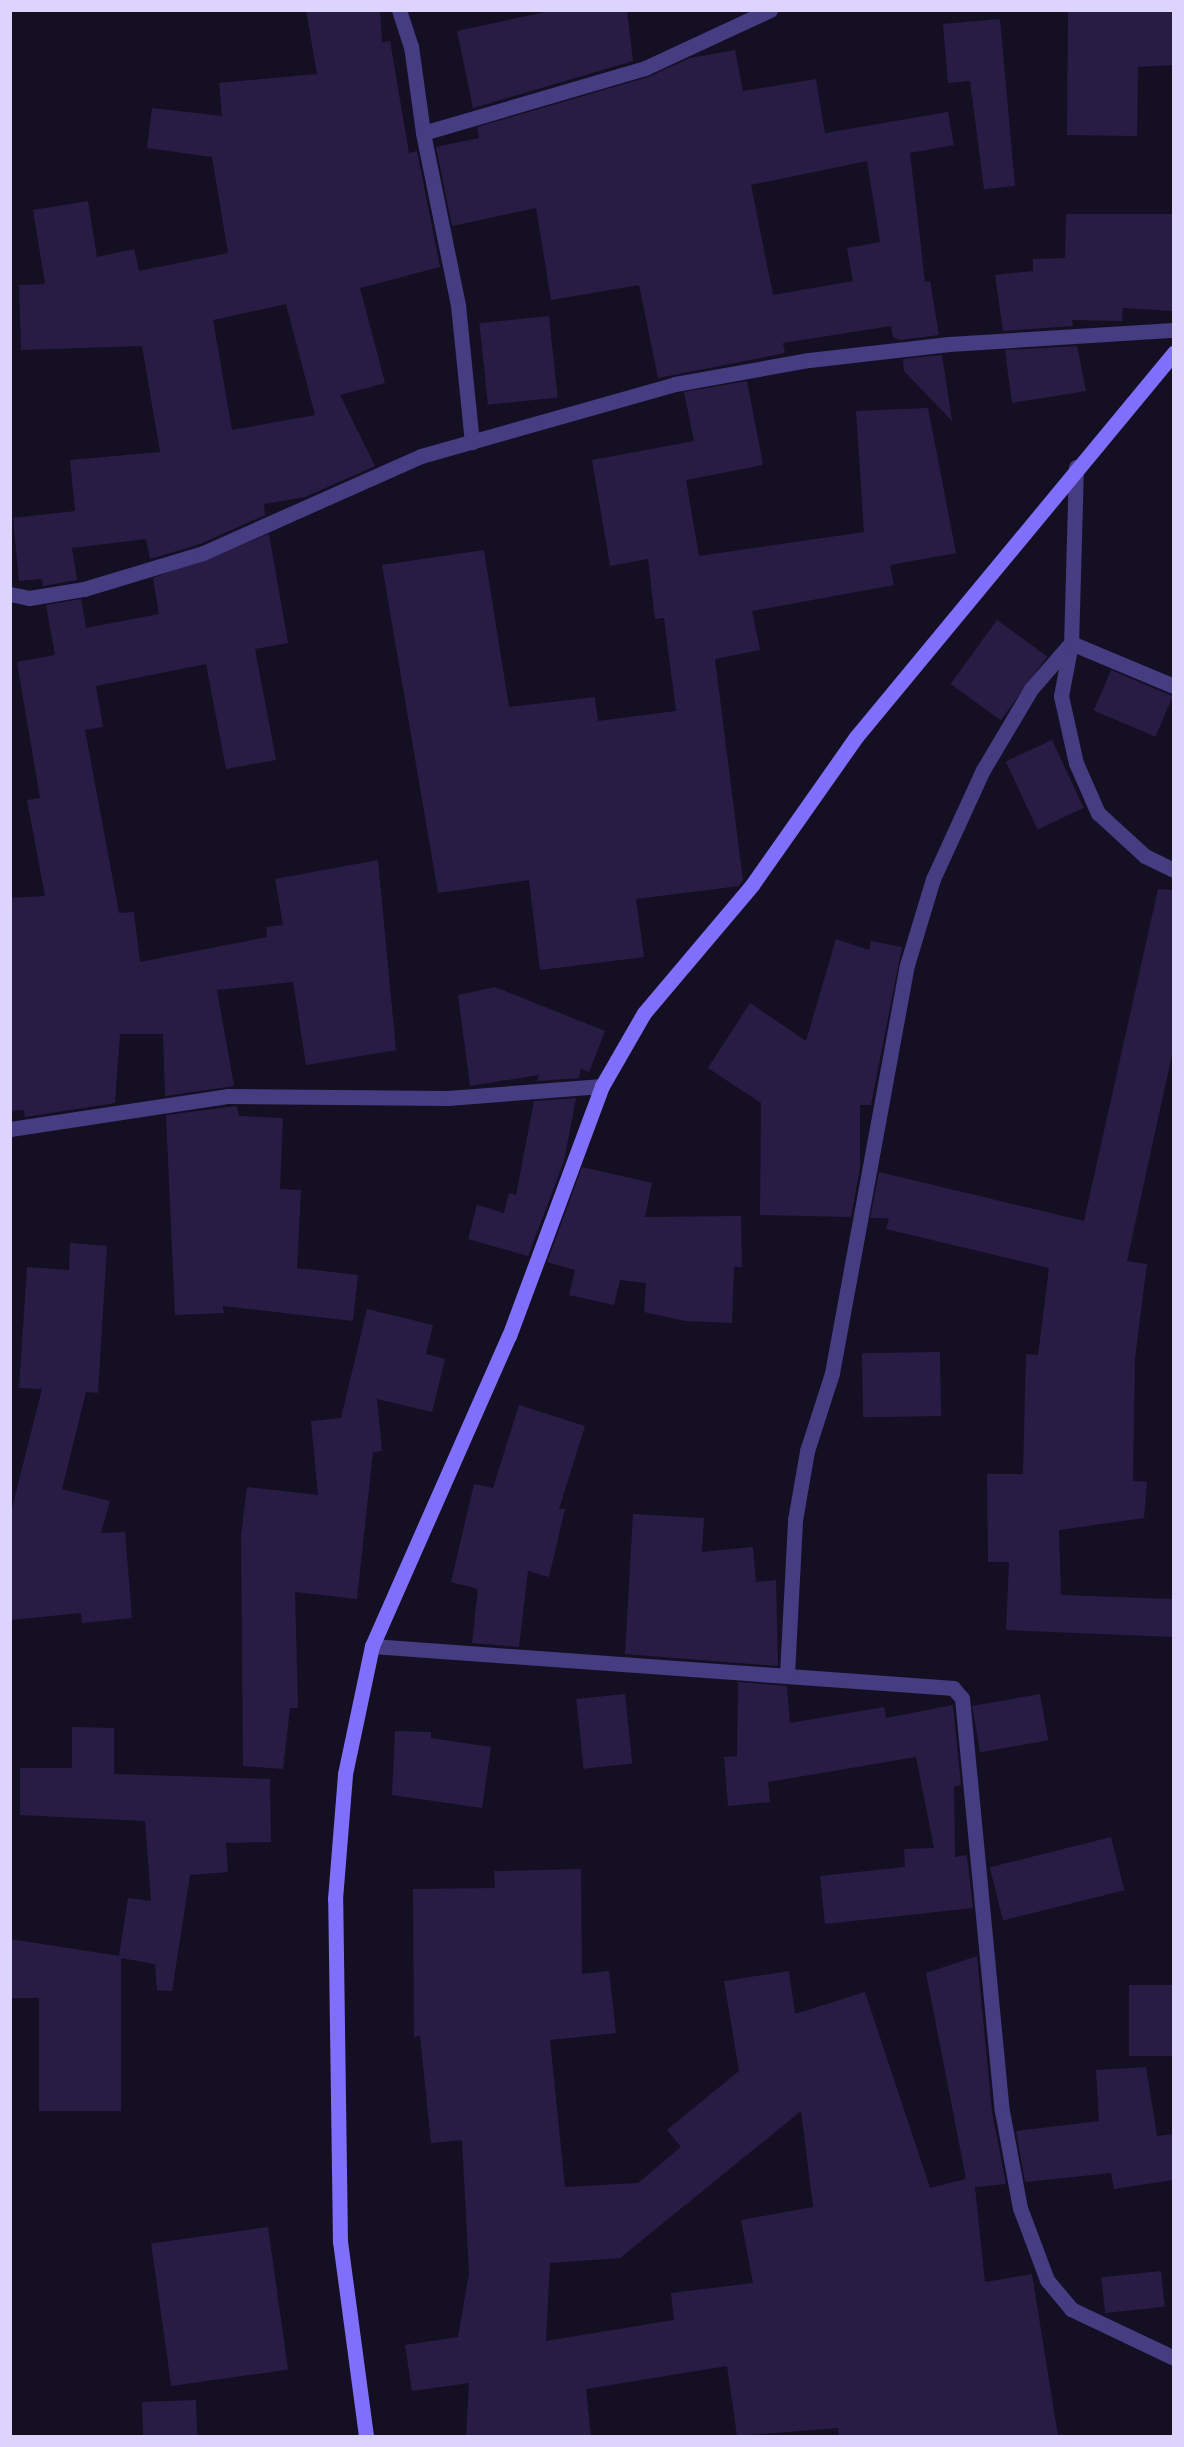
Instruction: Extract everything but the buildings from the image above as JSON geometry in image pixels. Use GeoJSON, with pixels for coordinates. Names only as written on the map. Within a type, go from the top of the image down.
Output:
{"type":"FeatureCollection","features":[{"type":"Feature","properties":{"kind":"main road"},"geometry":{"type":"LineString","coordinates":[[366,2436],[340,2241],[335,1899],[345,1774],[372,1646],[509,1336],[602,1086],[644,1013],[752,885],[856,737],[1173,352]]}},
{"type":"Feature","properties":{"kind":"street"},"geometry":{"type":"LineString","coordinates":[[399,10],[411,46],[423,133],[458,305],[472,442]]}},
{"type":"Feature","properties":{"kind":"street"},"geometry":{"type":"LineString","coordinates":[[423,133],[645,68],[770,10]]}},
{"type":"Feature","properties":{"kind":"street"},"geometry":{"type":"LineString","coordinates":[[10,594],[29,598],[84,589],[203,553],[421,456],[675,384],[809,360],[1173,330]]}},
{"type":"Feature","properties":{"kind":"street"},"geometry":{"type":"LineString","coordinates":[[1076,467],[1071,643],[1061,696],[1076,763],[1098,813],[1145,856],[1173,870]]}},
{"type":"Feature","properties":{"kind":"street"},"geometry":{"type":"LineString","coordinates":[[1071,643],[1173,686]]}},
{"type":"Feature","properties":{"kind":"street"},"geometry":{"type":"LineString","coordinates":[[787,1674],[795,1520],[850,1286],[907,965],[933,879],[983,770],[1031,689],[1071,643]]}},
{"type":"Feature","properties":{"kind":"street"},"geometry":{"type":"LineString","coordinates":[[10,1129],[229,1096],[448,1098],[602,1086]]}},
{"type":"Feature","properties":{"kind":"street"},"geometry":{"type":"LineString","coordinates":[[372,1646],[931,1683],[953,1688],[962,1698],[1001,2099],[1020,2208],[1047,2280],[1071,2309],[1173,2358]]}}]}
